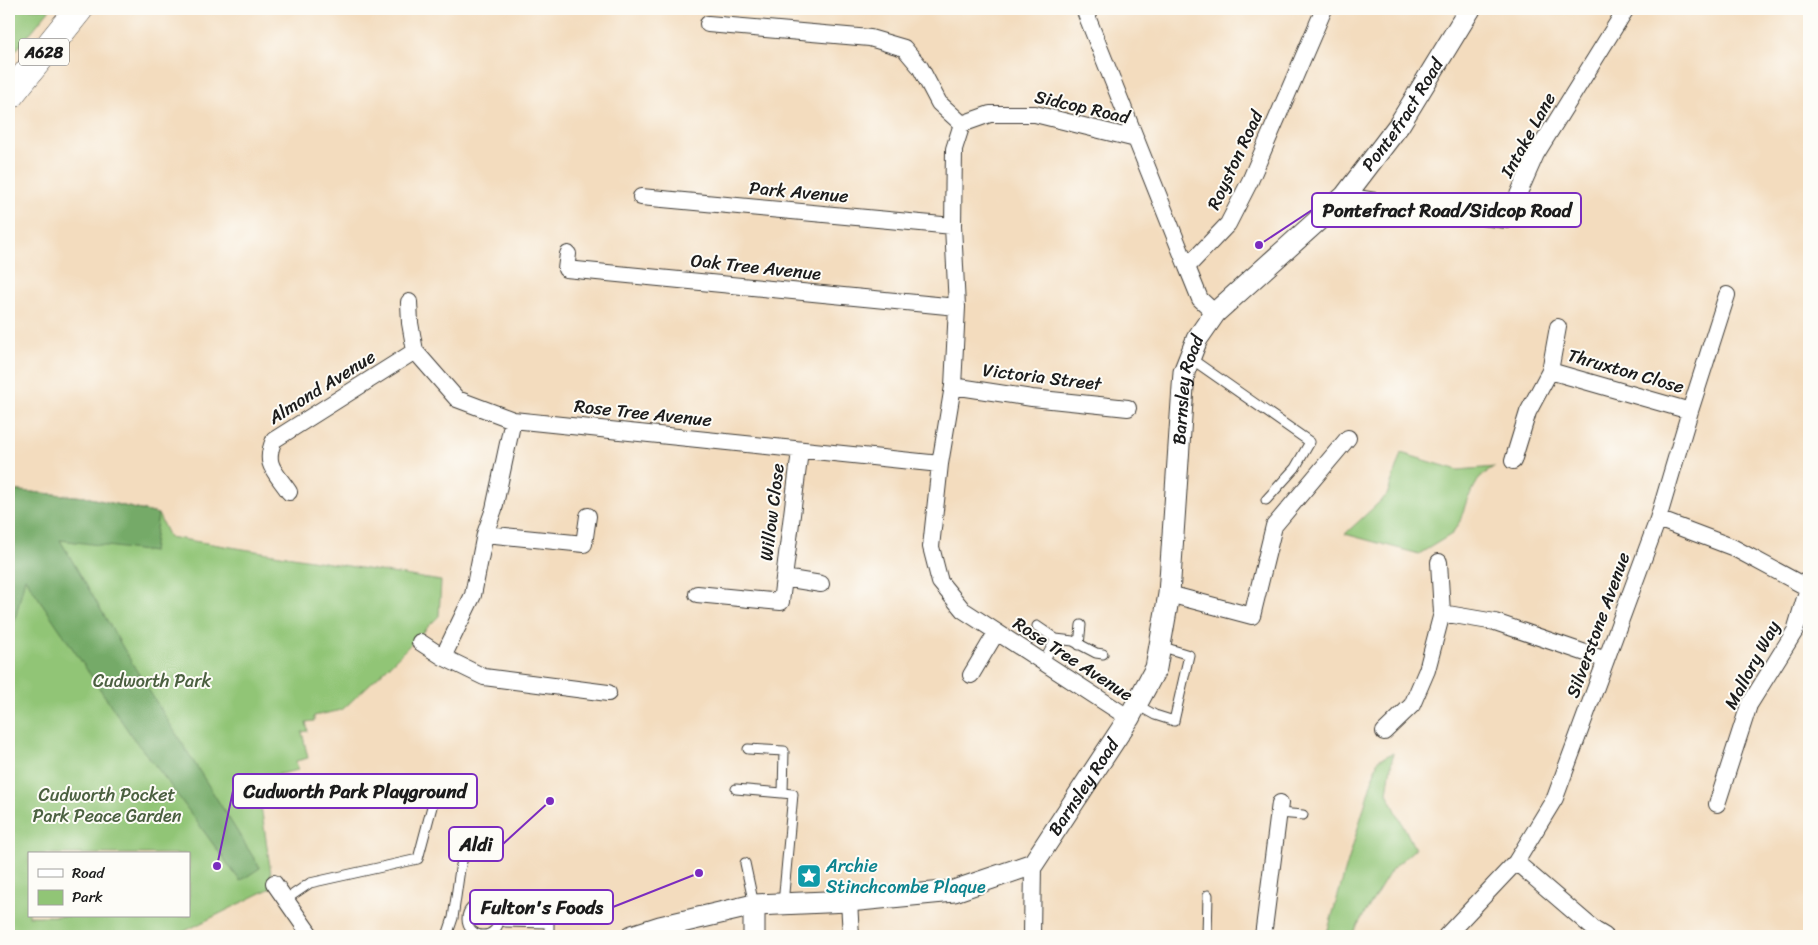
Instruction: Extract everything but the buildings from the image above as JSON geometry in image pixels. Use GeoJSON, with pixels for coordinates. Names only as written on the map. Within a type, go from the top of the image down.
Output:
{"type":"FeatureCollection","features":[{"type":"Feature","properties":{"kind":"highway","name":"A628"},"geometry":{"type":"LineString","coordinates":[[9,96],[79,9]]}},
{"type":"Feature","properties":{"kind":"street","name":"Sidcop Road"},"geometry":{"type":"LineString","coordinates":[[1084,9],[1187,266]]}},
{"type":"Feature","properties":{"kind":"street","name":"Royston Road"},"geometry":{"type":"LineString","coordinates":[[1187,266],[1228,224],[1250,181],[1324,9]]}},
{"type":"Feature","properties":{"kind":"street","name":"Pontefract Road"},"geometry":{"type":"LineString","coordinates":[[1214,313],[1345,196],[1399,124],[1470,9]]}},
{"type":"Feature","properties":{"kind":"street","name":"Intake Lane"},"geometry":{"type":"LineString","coordinates":[[1345,196],[1447,213],[1507,220],[1536,154],[1626,9]]}},
{"type":"Feature","properties":{"kind":"street"},"geometry":{"type":"LineString","coordinates":[[708,24],[870,38],[904,48],[920,67],[938,103],[962,124],[954,149],[957,307]]}},
{"type":"Feature","properties":{"kind":"street","name":"Sidcop Road"},"geometry":{"type":"LineString","coordinates":[[962,124],[990,114],[1035,114],[1136,139]]}},
{"type":"Feature","properties":{"kind":"street","name":"Park Avenue"},"geometry":{"type":"LineString","coordinates":[[640,197],[954,226]]}},
{"type":"Feature","properties":{"kind":"street","name":"Oak Tree Avenue"},"geometry":{"type":"LineString","coordinates":[[568,254],[566,268],[957,307]]}},
{"type":"Feature","properties":{"kind":"street"},"geometry":{"type":"LineString","coordinates":[[1187,266],[1200,299],[1214,313]]}},
{"type":"Feature","properties":{"kind":"street","name":"Silverstone Avenue"},"geometry":{"type":"LineString","coordinates":[[1446,936],[1516,862],[1555,798],[1658,519],[1690,411],[1728,295]]}},
{"type":"Feature","properties":{"kind":"street"},"geometry":{"type":"LineString","coordinates":[[410,302],[410,323],[415,351]]}},
{"type":"Feature","properties":{"kind":"street","name":"Rose Tree Avenue"},"geometry":{"type":"LineString","coordinates":[[957,307],[952,386],[940,464],[931,547],[940,582],[963,610],[996,633],[1044,663],[1133,712]]}},
{"type":"Feature","properties":{"kind":"street","name":"Barnsley Road"},"geometry":{"type":"LineString","coordinates":[[1033,864],[1133,712],[1156,668],[1169,594],[1184,372],[1198,340],[1214,313]]}},
{"type":"Feature","properties":{"kind":"street","name":"Thruxton Close"},"geometry":{"type":"LineString","coordinates":[[1513,461],[1528,412],[1550,371],[1558,326]]}},
{"type":"Feature","properties":{"kind":"street","name":"Rose Tree Avenue"},"geometry":{"type":"LineString","coordinates":[[415,351],[457,399],[513,420],[940,464]]}},
{"type":"Feature","properties":{"kind":"street","name":"Almond Avenue"},"geometry":{"type":"LineString","coordinates":[[289,492],[269,463],[269,452],[274,440],[415,351]]}},
{"type":"Feature","properties":{"kind":"street","name":"Thruxton Close"},"geometry":{"type":"LineString","coordinates":[[1550,371],[1690,411]]}},
{"type":"Feature","properties":{"kind":"street","name":"Victoria Street"},"geometry":{"type":"LineString","coordinates":[[952,386],[1032,398],[1128,408]]}},
{"type":"Feature","properties":{"kind":"street"},"geometry":{"type":"LineString","coordinates":[[443,657],[473,595],[485,534],[494,509],[513,420]]}},
{"type":"Feature","properties":{"kind":"street"},"geometry":{"type":"LineString","coordinates":[[1169,594],[1252,621],[1274,526],[1348,438]]}},
{"type":"Feature","properties":{"kind":"street","name":"Willow Close"},"geometry":{"type":"LineString","coordinates":[[697,594],[781,602],[800,451]]}},
{"type":"Feature","properties":{"kind":"street"},"geometry":{"type":"LineString","coordinates":[[485,534],[584,544],[588,516]]}},
{"type":"Feature","properties":{"kind":"street","name":"Mallory Way"},"geometry":{"type":"LineString","coordinates":[[1658,519],[1732,547],[1809,587],[1795,631],[1750,704],[1717,804]]}},
{"type":"Feature","properties":{"kind":"street"},"geometry":{"type":"LineString","coordinates":[[1384,732],[1412,705],[1427,670],[1442,614],[1439,562]]}},
{"type":"Feature","properties":{"kind":"street","name":"Willow Close"},"geometry":{"type":"LineString","coordinates":[[784,578],[820,584]]}},
{"type":"Feature","properties":{"kind":"street"},"geometry":{"type":"LineString","coordinates":[[1442,614],[1495,622],[1606,660]]}},
{"type":"Feature","properties":{"kind":"street","name":"Rose Tree Avenue"},"geometry":{"type":"LineString","coordinates":[[972,675],[996,633]]}},
{"type":"Feature","properties":{"kind":"street"},"geometry":{"type":"LineString","coordinates":[[420,642],[443,657],[484,677],[608,693]]}},
{"type":"Feature","properties":{"kind":"street"},"geometry":{"type":"LineString","coordinates":[[1263,936],[1280,808]]}},
{"type":"Feature","properties":{"kind":"street"},"geometry":{"type":"LineString","coordinates":[[1516,862],[1595,930],[1605,936]]}},
{"type":"Feature","properties":{"kind":"street"},"geometry":{"type":"LineString","coordinates":[[632,936],[660,927],[754,905],[849,901],[954,891],[1033,864],[1032,936]]}},
{"type":"Feature","properties":{"kind":"street"},"geometry":{"type":"LineString","coordinates":[[274,883],[311,936]]}},
{"type":"Feature","properties":{"kind":"street"},"geometry":{"type":"LineString","coordinates":[[849,901],[851,936]]}},
{"type":"Feature","properties":{"kind":"street"},"geometry":{"type":"LineString","coordinates":[[754,905],[754,936]]}},
{"type":"Feature","properties":{"kind":"lane"},"geometry":{"type":"LineString","coordinates":[[1190,358],[1310,442],[1295,468],[1266,500]]}},
{"type":"Feature","properties":{"kind":"lane"},"geometry":{"type":"LineString","coordinates":[[1079,645],[1081,625]]}},
{"type":"Feature","properties":{"kind":"lane"},"geometry":{"type":"LineString","coordinates":[[1037,626],[1056,639],[1073,641],[1096,653],[1102,654]]}},
{"type":"Feature","properties":{"kind":"lane"},"geometry":{"type":"LineString","coordinates":[[1044,663],[1056,639]]}},
{"type":"Feature","properties":{"kind":"lane"},"geometry":{"type":"LineString","coordinates":[[1133,712],[1156,715],[1174,721],[1189,655],[1160,646]]}},
{"type":"Feature","properties":{"kind":"lane"},"geometry":{"type":"LineString","coordinates":[[748,749],[784,751],[783,793]]}},
{"type":"Feature","properties":{"kind":"lane"},"geometry":{"type":"LineString","coordinates":[[736,789],[792,794],[783,904]]}},
{"type":"Feature","properties":{"kind":"lane"},"geometry":{"type":"LineString","coordinates":[[285,900],[310,883],[418,859],[434,799]]}},
{"type":"Feature","properties":{"kind":"lane"},"geometry":{"type":"LineString","coordinates":[[1280,808],[1303,815]]}},
{"type":"Feature","properties":{"kind":"lane"},"geometry":{"type":"LineString","coordinates":[[447,936],[451,926],[460,869],[467,843],[482,845]]}},
{"type":"Feature","properties":{"kind":"lane"},"geometry":{"type":"LineString","coordinates":[[746,863],[754,905]]}},
{"type":"Feature","properties":{"kind":"lane"},"geometry":{"type":"LineString","coordinates":[[1207,936],[1208,895]]}},
{"type":"Feature","properties":{"kind":"lane"},"geometry":{"type":"LineString","coordinates":[[481,904],[495,909],[499,919],[496,929],[487,935],[477,934],[468,922],[469,912],[472,908],[481,904]]}},
{"type":"Feature","properties":{"kind":"lane"},"geometry":{"type":"LineString","coordinates":[[499,919],[506,922],[548,924],[549,936]]}},
{"type":"Feature","properties":{"kind":"lane"},"geometry":{"type":"LineString","coordinates":[[451,926],[464,925],[468,922]]}},
{"type":"Feature","properties":{"kind":"green space"},"geometry":{"type":"Polygon","coordinates":[[[9,9],[50,9],[9,59],[9,9]]]}},
{"type":"Feature","properties":{"kind":"green space"},"geometry":{"type":"Polygon","coordinates":[[[1401,453],[1458,470],[1495,467],[1480,477],[1467,500],[1460,521],[1452,534],[1419,554],[1345,534],[1387,495],[1401,453]]]}},
{"type":"Feature","properties":{"kind":"green space","name":"Cudworth Park"},"geometry":{"type":"Polygon","coordinates":[[[9,490],[86,497],[158,514],[169,537],[441,581],[439,616],[342,710],[314,716],[314,721],[306,722],[308,731],[302,732],[308,758],[296,761],[298,770],[257,779],[273,887],[175,936],[9,936],[9,490]]]}},
{"type":"Feature","properties":{"kind":"green space"},"geometry":{"type":"Polygon","coordinates":[[[9,490],[86,497],[158,514],[153,552],[60,540],[135,668],[260,868],[240,881],[162,774],[133,738],[25,578],[9,645],[9,490]]]}},
{"type":"Feature","properties":{"kind":"green space"},"geometry":{"type":"Polygon","coordinates":[[[1393,753],[1387,793],[1415,849],[1392,869],[1351,936],[1326,936],[1378,760],[1393,753]]]}},
{"type":"Feature","properties":{"kind":"place","name":"Pontefract Road/Sidcop Road"},"geometry":{"type":"Point","coordinates":[1259,245]}},
{"type":"Feature","properties":{"kind":"place","name":"Aldi"},"geometry":{"type":"Point","coordinates":[550,801]}},
{"type":"Feature","properties":{"kind":"place","name":"Cudworth Park Playground"},"geometry":{"type":"Point","coordinates":[217,866]}},
{"type":"Feature","properties":{"kind":"place","name":"Fulton's Foods"},"geometry":{"type":"Point","coordinates":[699,873]}},
{"type":"Feature","properties":{"kind":"place","name":"Archie Stinchcombe Plaque"},"geometry":{"type":"Point","coordinates":[809,876]}},
{"type":"Feature","properties":{"kind":"park label","name":"Cudworth Pocket Park Peace Garden"},"geometry":{"type":"Point","coordinates":[107,805]}}]}
